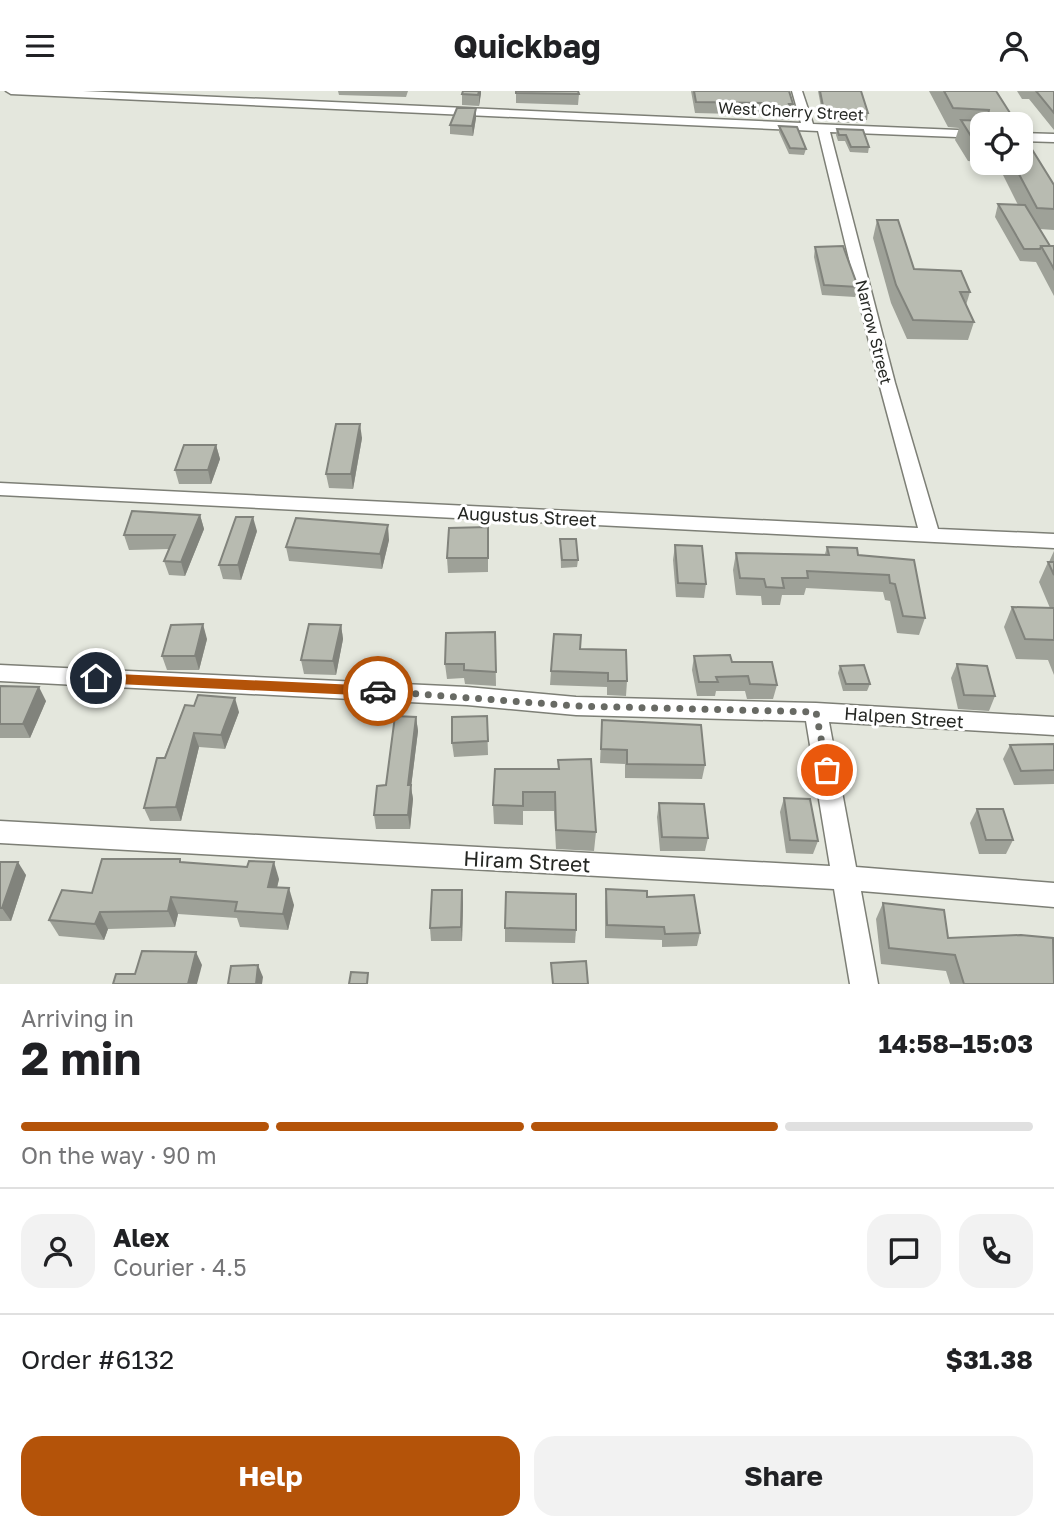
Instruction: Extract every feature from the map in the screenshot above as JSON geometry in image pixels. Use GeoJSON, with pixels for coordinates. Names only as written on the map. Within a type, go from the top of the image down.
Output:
{"type":"FeatureCollection","features":[{"type":"Feature","properties":{"kind":"street","name":"West Cherry Street"},"geometry":{"type":"LineString","coordinates":[[11,91],[90,92],[970,134]]}},
{"type":"Feature","properties":{"kind":"street","name":"Narrow Street"},"geometry":{"type":"LineString","coordinates":[[797,91],[815,127],[930,535]]}},
{"type":"Feature","properties":{"kind":"street"},"geometry":{"type":"LineString","coordinates":[[419,109],[426,93]]}},
{"type":"Feature","properties":{"kind":"street"},"geometry":{"type":"LineString","coordinates":[[1033,137],[1054,138]]}},
{"type":"Feature","properties":{"kind":"street","name":"Augustus Street"},"geometry":{"type":"LineString","coordinates":[[0,489],[1054,541]]}},
{"type":"Feature","properties":{"kind":"street","name":"Halpen Street"},"geometry":{"type":"LineString","coordinates":[[0,673],[467,696],[576,706],[816,712],[1054,726]]}},
{"type":"Feature","properties":{"kind":"street"},"geometry":{"type":"LineString","coordinates":[[816,712],[864,984]]}},
{"type":"Feature","properties":{"kind":"street","name":"Hiram Street"},"geometry":{"type":"LineString","coordinates":[[0,832],[845,880],[1054,895]]}},
{"type":"Feature","properties":{"kind":"building"},"geometry":{"type":"Polygon","coordinates":[[[463,91],[479,91],[478,95],[462,94],[463,91]]]}},
{"type":"Feature","properties":{"kind":"building"},"geometry":{"type":"Polygon","coordinates":[[[578,91],[579,94],[516,93],[578,91]]]}},
{"type":"Feature","properties":{"kind":"building"},"geometry":{"type":"Polygon","coordinates":[[[694,91],[789,91],[793,104],[789,104],[791,108],[774,108],[772,103],[696,102],[694,91]]]}},
{"type":"Feature","properties":{"kind":"building"},"geometry":{"type":"Polygon","coordinates":[[[820,91],[861,91],[868,113],[857,113],[858,117],[832,115],[830,111],[824,111],[820,91]]]}},
{"type":"Feature","properties":{"kind":"building"},"geometry":{"type":"Polygon","coordinates":[[[944,91],[996,91],[1009,112],[989,112],[953,108],[944,91]]]}},
{"type":"Feature","properties":{"kind":"building"},"geometry":{"type":"Polygon","coordinates":[[[1036,91],[1054,91],[1054,113],[1036,91]]]}},
{"type":"Feature","properties":{"kind":"building"},"geometry":{"type":"Polygon","coordinates":[[[457,108],[476,108],[472,126],[450,125],[457,108]]]}},
{"type":"Feature","properties":{"kind":"building"},"geometry":{"type":"Polygon","coordinates":[[[961,120],[970,120],[970,135],[961,120]]]}},
{"type":"Feature","properties":{"kind":"building"},"geometry":{"type":"Polygon","coordinates":[[[779,126],[797,127],[806,149],[790,148],[779,126]]]}},
{"type":"Feature","properties":{"kind":"building"},"geometry":{"type":"Polygon","coordinates":[[[837,129],[863,130],[869,147],[851,147],[846,135],[839,135],[837,129]]]}},
{"type":"Feature","properties":{"kind":"building"},"geometry":{"type":"Polygon","coordinates":[[[1033,151],[1054,185],[1054,209],[1037,208],[1019,175],[1033,175],[1033,151]]]}},
{"type":"Feature","properties":{"kind":"building"},"geometry":{"type":"Polygon","coordinates":[[[998,204],[1025,205],[1050,246],[1024,249],[998,204]]]}},
{"type":"Feature","properties":{"kind":"building"},"geometry":{"type":"Polygon","coordinates":[[[877,220],[898,220],[914,269],[961,271],[970,292],[960,292],[974,322],[913,320],[896,285],[877,220]]]}},
{"type":"Feature","properties":{"kind":"building"},"geometry":{"type":"Polygon","coordinates":[[[843,246],[858,287],[824,285],[815,247],[843,246]]]}},
{"type":"Feature","properties":{"kind":"building"},"geometry":{"type":"Polygon","coordinates":[[[1041,246],[1054,246],[1054,269],[1041,246]]]}},
{"type":"Feature","properties":{"kind":"building"},"geometry":{"type":"Polygon","coordinates":[[[336,424],[360,424],[351,474],[326,474],[336,424]]]}},
{"type":"Feature","properties":{"kind":"building"},"geometry":{"type":"Polygon","coordinates":[[[184,445],[216,445],[208,470],[175,470],[184,445]]]}},
{"type":"Feature","properties":{"kind":"building"},"geometry":{"type":"Polygon","coordinates":[[[132,511],[200,515],[181,562],[164,561],[175,535],[124,535],[132,511]]]}},
{"type":"Feature","properties":{"kind":"building"},"geometry":{"type":"Polygon","coordinates":[[[236,517],[253,517],[238,565],[219,565],[236,517]]]}},
{"type":"Feature","properties":{"kind":"building"},"geometry":{"type":"Polygon","coordinates":[[[296,518],[388,525],[380,554],[286,547],[296,518]]]}},
{"type":"Feature","properties":{"kind":"building"},"geometry":{"type":"Polygon","coordinates":[[[488,527],[488,558],[447,558],[449,528],[488,527]]]}},
{"type":"Feature","properties":{"kind":"building"},"geometry":{"type":"Polygon","coordinates":[[[560,539],[576,539],[578,560],[562,560],[560,539]]]}},
{"type":"Feature","properties":{"kind":"building"},"geometry":{"type":"Polygon","coordinates":[[[675,545],[702,546],[706,584],[678,583],[675,545]]]}},
{"type":"Feature","properties":{"kind":"building"},"geometry":{"type":"Polygon","coordinates":[[[827,547],[857,548],[858,555],[914,560],[925,618],[903,616],[895,584],[890,583],[889,575],[807,571],[808,578],[782,578],[784,588],[766,587],[764,579],[740,578],[736,553],[829,555],[827,547]]]}},
{"type":"Feature","properties":{"kind":"building"},"geometry":{"type":"Polygon","coordinates":[[[1048,562],[1054,562],[1054,575],[1048,562]]]}},
{"type":"Feature","properties":{"kind":"building"},"geometry":{"type":"Polygon","coordinates":[[[1012,607],[1054,608],[1054,640],[1025,639],[1012,607]]]}},
{"type":"Feature","properties":{"kind":"building"},"geometry":{"type":"Polygon","coordinates":[[[203,624],[195,656],[162,656],[171,625],[203,624]]]}},
{"type":"Feature","properties":{"kind":"building"},"geometry":{"type":"Polygon","coordinates":[[[309,624],[341,625],[333,661],[301,660],[309,624]]]}},
{"type":"Feature","properties":{"kind":"building"},"geometry":{"type":"Polygon","coordinates":[[[495,632],[496,672],[464,670],[464,664],[445,664],[446,633],[495,632]]]}},
{"type":"Feature","properties":{"kind":"building"},"geometry":{"type":"Polygon","coordinates":[[[554,634],[581,635],[580,649],[626,650],[627,681],[608,681],[608,673],[551,671],[554,634]]]}},
{"type":"Feature","properties":{"kind":"building"},"geometry":{"type":"Polygon","coordinates":[[[730,655],[732,662],[772,662],[777,685],[750,684],[748,676],[716,677],[718,682],[699,682],[694,656],[730,655]]]}},
{"type":"Feature","properties":{"kind":"building"},"geometry":{"type":"Polygon","coordinates":[[[957,664],[987,666],[995,696],[964,695],[957,664]]]}},
{"type":"Feature","properties":{"kind":"building"},"geometry":{"type":"Polygon","coordinates":[[[864,665],[870,684],[846,684],[840,666],[864,665]]]}},
{"type":"Feature","properties":{"kind":"building"},"geometry":{"type":"Polygon","coordinates":[[[0,686],[39,687],[23,724],[0,724],[0,686]]]}},
{"type":"Feature","properties":{"kind":"building"},"geometry":{"type":"Polygon","coordinates":[[[198,695],[235,698],[221,735],[194,733],[176,807],[144,808],[157,758],[165,758],[185,705],[194,706],[198,695]]]}},
{"type":"Feature","properties":{"kind":"building"},"geometry":{"type":"Polygon","coordinates":[[[395,716],[416,717],[408,785],[411,785],[408,815],[374,815],[377,786],[386,785],[395,716]]]}},
{"type":"Feature","properties":{"kind":"building"},"geometry":{"type":"Polygon","coordinates":[[[487,716],[488,741],[452,743],[452,717],[487,716]]]}},
{"type":"Feature","properties":{"kind":"building"},"geometry":{"type":"Polygon","coordinates":[[[602,720],[701,725],[705,765],[627,764],[627,750],[601,749],[602,720]]]}},
{"type":"Feature","properties":{"kind":"building"},"geometry":{"type":"Polygon","coordinates":[[[1054,744],[1054,770],[1021,771],[1010,745],[1054,744]]]}},
{"type":"Feature","properties":{"kind":"building"},"geometry":{"type":"Polygon","coordinates":[[[591,759],[596,832],[556,830],[555,792],[523,792],[523,806],[493,805],[495,769],[559,769],[558,760],[591,759]]]}},
{"type":"Feature","properties":{"kind":"building"},"geometry":{"type":"Polygon","coordinates":[[[784,798],[810,799],[818,841],[790,840],[784,798]]]}},
{"type":"Feature","properties":{"kind":"building"},"geometry":{"type":"Polygon","coordinates":[[[659,803],[704,804],[708,838],[662,837],[659,803]]]}},
{"type":"Feature","properties":{"kind":"building"},"geometry":{"type":"Polygon","coordinates":[[[977,809],[1003,809],[1013,840],[986,840],[977,809]]]}},
{"type":"Feature","properties":{"kind":"building"},"geometry":{"type":"Polygon","coordinates":[[[102,859],[180,859],[180,862],[247,867],[249,861],[274,862],[268,887],[289,888],[283,914],[235,911],[237,902],[171,897],[168,911],[100,912],[95,924],[49,920],[62,890],[92,893],[102,859]]]}},
{"type":"Feature","properties":{"kind":"building"},"geometry":{"type":"Polygon","coordinates":[[[0,862],[18,862],[2,908],[0,908],[0,862]]]}},
{"type":"Feature","properties":{"kind":"building"},"geometry":{"type":"Polygon","coordinates":[[[606,889],[647,891],[647,897],[694,895],[700,933],[665,934],[664,927],[607,925],[606,889]]]}},
{"type":"Feature","properties":{"kind":"building"},"geometry":{"type":"Polygon","coordinates":[[[432,890],[462,890],[461,927],[430,928],[432,890]]]}},
{"type":"Feature","properties":{"kind":"building"},"geometry":{"type":"Polygon","coordinates":[[[506,892],[576,894],[576,930],[505,928],[506,892]]]}},
{"type":"Feature","properties":{"kind":"building"},"geometry":{"type":"Polygon","coordinates":[[[883,903],[944,910],[948,938],[1021,935],[1053,938],[1054,984],[964,984],[955,955],[889,948],[883,903]]]}},
{"type":"Feature","properties":{"kind":"building"},"geometry":{"type":"Polygon","coordinates":[[[142,951],[196,952],[188,984],[113,984],[116,974],[135,974],[142,951]]]}},
{"type":"Feature","properties":{"kind":"building"},"geometry":{"type":"Polygon","coordinates":[[[586,961],[588,984],[553,984],[551,963],[586,961]]]}},
{"type":"Feature","properties":{"kind":"building"},"geometry":{"type":"Polygon","coordinates":[[[258,965],[256,984],[228,984],[231,966],[258,965]]]}},
{"type":"Feature","properties":{"kind":"building"},"geometry":{"type":"Polygon","coordinates":[[[351,972],[368,973],[367,984],[349,984],[351,972]]]}},
{"type":"Feature","properties":{"kind":"way so far"},"geometry":{"type":"LineString","coordinates":[[378,691],[576,706],[816,712],[827,770]]}},
{"type":"Feature","properties":{"kind":"route"},"geometry":{"type":"LineString","coordinates":[[96,678],[378,691]]}}]}
